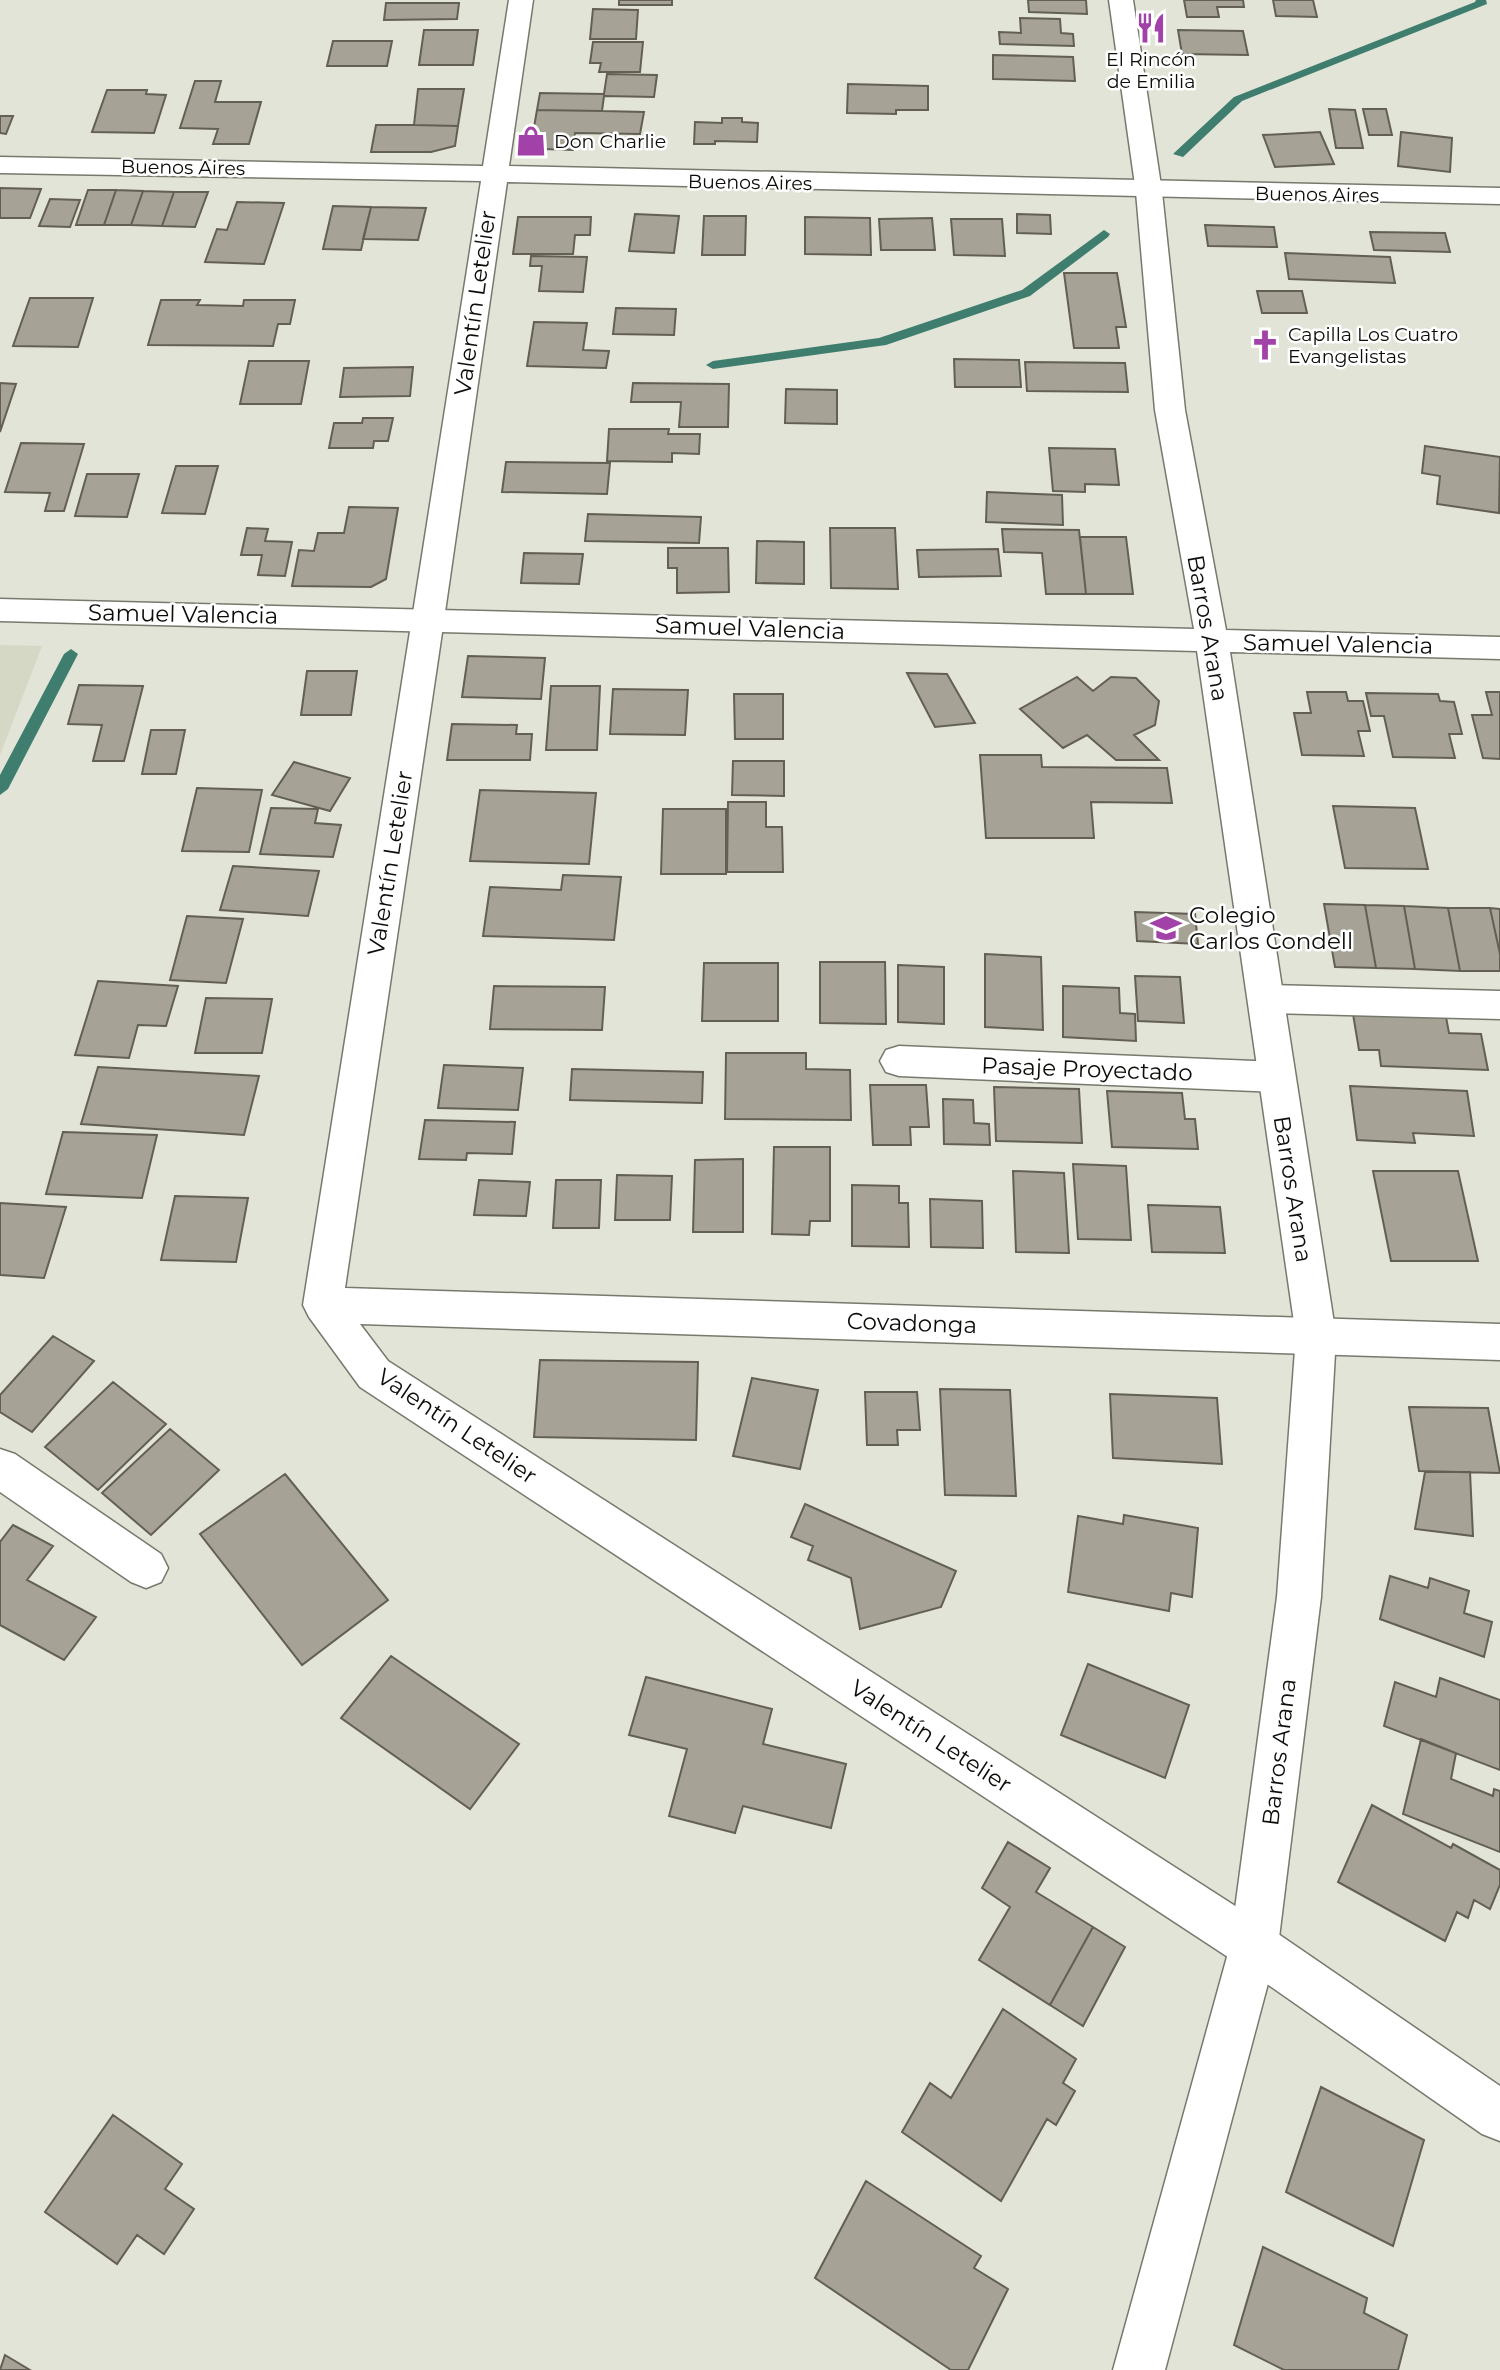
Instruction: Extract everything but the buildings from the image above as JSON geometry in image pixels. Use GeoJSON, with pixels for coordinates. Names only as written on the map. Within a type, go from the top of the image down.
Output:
{"type":"FeatureCollection","features":[{"type":"Feature","properties":{"kind":"street","name":"Valentín Letelier"},"geometry":{"type":"LineString","coordinates":[[521,0],[323,1305],[374,1374],[1254,1946],[1500,2116]]}},
{"type":"Feature","properties":{"kind":"street","name":"Barros Arana"},"geometry":{"type":"LineString","coordinates":[[1121,0],[1149,192],[1170,410],[1212,642],[1316,1335],[1299,1597],[1254,1946],[1139,2370]]}},
{"type":"Feature","properties":{"kind":"street","name":"Buenos Aires"},"geometry":{"type":"LineString","coordinates":[[0,165],[1149,192],[1500,197]]}},
{"type":"Feature","properties":{"kind":"street","name":"Samuel Valencia"},"geometry":{"type":"LineString","coordinates":[[0,610],[1500,648]]}},
{"type":"Feature","properties":{"kind":"street"},"geometry":{"type":"LineString","coordinates":[[1267,999],[1500,1005]]}},
{"type":"Feature","properties":{"kind":"street","name":"Pasaje Proyectado"},"geometry":{"type":"LineString","coordinates":[[899,1061],[1276,1077]]}},
{"type":"Feature","properties":{"kind":"street","name":"Covadonga"},"geometry":{"type":"LineString","coordinates":[[323,1305],[1500,1342]]}},
{"type":"Feature","properties":{"kind":"street"},"geometry":{"type":"LineString","coordinates":[[0,1468],[146,1568]]}},
{"type":"Feature","properties":{"kind":"shaded area"},"geometry":{"type":"Polygon","coordinates":[[[0,645],[42,646],[0,755],[0,645]]]}},
{"type":"Feature","properties":{"kind":"waterway"},"geometry":{"type":"LineString","coordinates":[[1179,154],[1238,99],[1481,4],[1481,0]]}},
{"type":"Feature","properties":{"kind":"waterway"},"geometry":{"type":"LineString","coordinates":[[713,365],[881,342],[1026,293],[1104,234]]}},
{"type":"Feature","properties":{"kind":"waterway"},"geometry":{"type":"LineString","coordinates":[[0,789],[71,654]]}},
{"type":"Feature","properties":{"kind":"place","name":"El Rincón de Emilia"},"geometry":{"type":"Point","coordinates":[1151,28]}},
{"type":"Feature","properties":{"kind":"place","name":"Don Charlie"},"geometry":{"type":"Point","coordinates":[531,141]}},
{"type":"Feature","properties":{"kind":"place","name":"Capilla Los Cuatro Evangelistas"},"geometry":{"type":"Point","coordinates":[1265,345]}},
{"type":"Feature","properties":{"kind":"place","name":"Colegio Carlos Condell"},"geometry":{"type":"Point","coordinates":[1166,928]}}]}
